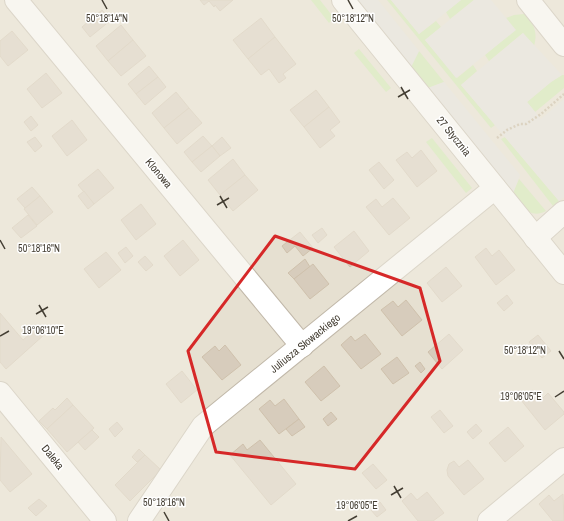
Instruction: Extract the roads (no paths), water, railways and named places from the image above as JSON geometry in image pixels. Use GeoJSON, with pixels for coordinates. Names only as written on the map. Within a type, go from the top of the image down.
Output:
{"type":"FeatureCollection","features":[{"type":"Feature","properties":{"kind":"street","name":"Klonowa"},"geometry":{"type":"LineString","coordinates":[[16,0],[302,346]]}},
{"type":"Feature","properties":{"kind":"street","name":"27 Stycznia"},"geometry":{"type":"LineString","coordinates":[[343,0],[564,273]]}},
{"type":"Feature","properties":{"kind":"street"},"geometry":{"type":"LineString","coordinates":[[528,0],[564,45]]}},
{"type":"Feature","properties":{"kind":"street","name":"Juliusza Słowackiego"},"geometry":{"type":"LineString","coordinates":[[139,521],[203,426],[495,188]]}},
{"type":"Feature","properties":{"kind":"street"},"geometry":{"type":"LineString","coordinates":[[535,238],[564,212]]}},
{"type":"Feature","properties":{"kind":"street","name":"Daleka"},"geometry":{"type":"LineString","coordinates":[[0,393],[106,521]]}},
{"type":"Feature","properties":{"kind":"street"},"geometry":{"type":"LineString","coordinates":[[489,521],[564,460]]}}]}
